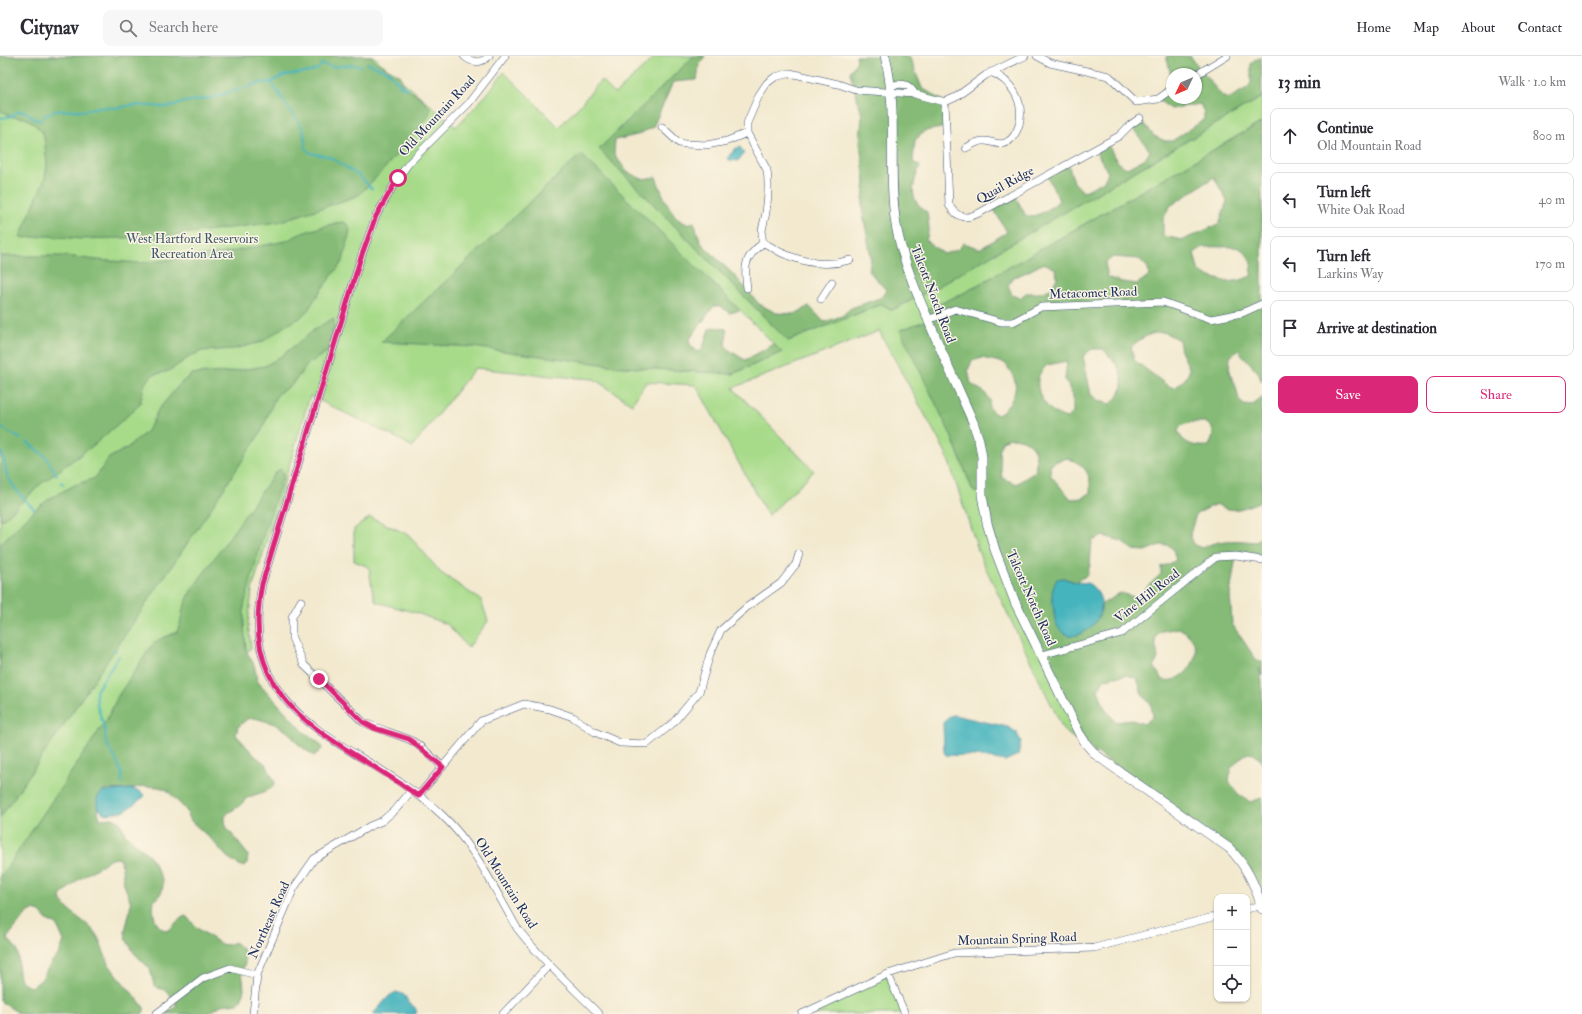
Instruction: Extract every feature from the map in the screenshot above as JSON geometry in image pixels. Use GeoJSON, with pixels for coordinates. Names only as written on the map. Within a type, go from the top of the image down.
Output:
{"type":"FeatureCollection","features":[{"type":"Feature","properties":{"kind":"street"},"geometry":{"type":"LineString","coordinates":[[464,56],[480,62],[488,56]]}},
{"type":"Feature","properties":{"kind":"street","name":"Old Mountain Road"},"geometry":{"type":"LineString","coordinates":[[505,56],[468,104],[409,164],[389,192],[376,216],[360,260],[262,584],[258,604],[257,622],[260,652],[270,677],[284,699],[296,712],[316,728],[411,791],[441,814],[464,839],[485,870],[517,928],[549,965],[599,1014]]}},
{"type":"Feature","properties":{"kind":"street","name":"Talcott Notch Road"},"geometry":{"type":"LineString","coordinates":[[885,56],[892,89],[893,204],[896,224],[907,268],[973,422],[979,440],[982,457],[982,495],[987,523],[995,550],[1015,602],[1079,733],[1087,745],[1096,755],[1229,848],[1243,863],[1249,873],[1262,906]]}},
{"type":"Feature","properties":{"kind":"street"},"geometry":{"type":"LineString","coordinates":[[763,244],[761,232],[766,213],[768,177],[758,152],[747,133],[747,123],[759,95],[767,83],[775,77],[790,73],[838,84],[856,90],[892,89],[905,84],[911,88],[914,94],[945,102],[956,97],[991,72],[1025,56]]}},
{"type":"Feature","properties":{"kind":"street"},"geometry":{"type":"LineString","coordinates":[[1037,56],[1050,63],[1109,76],[1136,102],[1158,98],[1166,93]]}},
{"type":"Feature","properties":{"kind":"street"},"geometry":{"type":"LineString","coordinates":[[1202,71],[1227,56]]}},
{"type":"Feature","properties":{"kind":"street"},"geometry":{"type":"LineString","coordinates":[[1004,66],[1005,81]]}},
{"type":"Feature","properties":{"kind":"street"},"geometry":{"type":"LineString","coordinates":[[966,148],[979,141],[985,140],[1004,144],[1008,142],[1018,130],[1021,118],[1021,106],[1015,94],[1005,81],[991,72]]}},
{"type":"Feature","properties":{"kind":"street","name":"Quail Ridge"},"geometry":{"type":"LineString","coordinates":[[945,102],[949,206],[958,216],[963,217],[972,217],[982,212],[1119,136],[1140,118]]}},
{"type":"Feature","properties":{"kind":"street"},"geometry":{"type":"LineString","coordinates":[[662,127],[679,143],[685,144],[707,145],[727,141],[747,133]]}},
{"type":"Feature","properties":{"kind":"street"},"geometry":{"type":"LineString","coordinates":[[747,288],[745,273],[746,262],[755,249],[763,244],[769,245],[781,253],[810,263],[833,264],[850,260]]}},
{"type":"Feature","properties":{"kind":"street"},"geometry":{"type":"LineString","coordinates":[[821,299],[832,282]]}},
{"type":"Feature","properties":{"kind":"street","name":"Metacomet Road"},"geometry":{"type":"LineString","coordinates":[[928,320],[955,309],[1001,322],[1013,322],[1041,307],[1163,302],[1211,319],[1242,313],[1262,304]]}},
{"type":"Feature","properties":{"kind":"street"},"geometry":{"type":"LineString","coordinates":[[418,796],[481,721],[524,704],[550,708],[574,717],[595,732],[620,743],[647,744],[673,723],[699,692],[710,654],[721,630],[747,606],[781,583],[796,564],[799,554]]}},
{"type":"Feature","properties":{"kind":"street","name":"Vine Hill Road"},"geometry":{"type":"LineString","coordinates":[[1042,655],[1122,633],[1216,557],[1236,556],[1262,560]]}},
{"type":"Feature","properties":{"kind":"street"},"geometry":{"type":"LineString","coordinates":[[301,601],[292,617],[292,638],[304,665],[363,722],[374,728],[409,739],[443,767]]}},
{"type":"Feature","properties":{"kind":"street","name":"Northeast Road"},"geometry":{"type":"LineString","coordinates":[[156,1014],[203,978],[230,968],[258,975],[294,888],[314,859],[370,826],[382,821],[397,808],[411,791]]}},
{"type":"Feature","properties":{"kind":"street"},"geometry":{"type":"LineString","coordinates":[[1250,908],[1262,906]]}},
{"type":"Feature","properties":{"kind":"street","name":"Mountain Spring Road"},"geometry":{"type":"LineString","coordinates":[[802,1014],[888,974],[954,953],[1094,948],[1214,917]]}},
{"type":"Feature","properties":{"kind":"street"},"geometry":{"type":"LineString","coordinates":[[503,1014],[549,965]]}},
{"type":"Feature","properties":{"kind":"street"},"geometry":{"type":"LineString","coordinates":[[888,974],[905,1014]]}},
{"type":"Feature","properties":{"kind":"street"},"geometry":{"type":"LineString","coordinates":[[254,1014],[258,975]]}},
{"type":"Feature","properties":{"kind":"green space","name":"West Hartford Reservoirs Recreation Area"},"geometry":{"type":"Polygon","coordinates":[[[0,56],[373,56],[456,127],[488,93],[504,72],[559,127],[601,80],[615,94],[656,56],[694,56],[599,149],[788,341],[882,304],[892,310],[937,287],[1262,97],[1262,122],[966,292],[924,311],[951,435],[973,491],[982,495],[1096,755],[1064,731],[980,556],[946,453],[879,331],[733,388],[814,471],[768,516],[696,385],[646,382],[632,404],[594,379],[475,368],[412,447],[401,440],[310,396],[252,590],[248,624],[251,648],[103,771],[0,881],[0,56]],[[713,283],[655,369],[733,374],[782,352],[713,283]]]}},
{"type":"Feature","properties":{"kind":"green space"},"geometry":{"type":"Polygon","coordinates":[[[0,56],[371,56],[376,62],[401,76],[404,87],[419,96],[431,109],[428,117],[385,168],[359,195],[278,222],[158,237],[81,239],[48,236],[24,238],[20,237],[45,178],[47,165],[44,137],[43,133],[32,122],[25,118],[12,117],[0,110],[0,56]]]}},
{"type":"Feature","properties":{"kind":"green space"},"geometry":{"type":"Polygon","coordinates":[[[694,56],[705,56],[699,65],[697,80],[673,82],[653,127],[637,135],[615,140],[614,154],[627,172],[642,179],[656,177],[667,203],[675,215],[685,223],[694,222],[701,243],[734,275],[759,304],[776,313],[795,314],[809,306],[824,322],[842,316],[851,308],[880,298],[887,291],[869,271],[871,257],[862,208],[865,182],[860,143],[862,115],[850,72],[857,61],[856,56],[909,56],[922,88],[945,102],[946,127],[925,131],[915,140],[913,162],[920,166],[915,179],[913,191],[916,202],[927,212],[929,228],[926,241],[944,254],[957,250],[964,243],[980,249],[1007,232],[992,206],[1014,194],[1026,216],[1039,214],[1053,206],[1059,200],[1047,176],[1068,164],[1074,182],[1083,192],[1104,181],[1108,173],[1095,149],[1108,142],[1117,160],[1127,168],[1146,158],[1150,151],[1130,125],[1140,119],[1154,136],[1165,141],[1172,141],[1204,119],[1204,112],[1200,104],[1202,104],[1202,71],[1222,96],[1228,99],[1247,88],[1251,83],[1251,63],[1254,60],[1261,58],[1262,97],[937,287],[892,310],[882,304],[788,341],[599,149],[694,56]]]}},
{"type":"Feature","properties":{"kind":"green space"},"geometry":{"type":"Polygon","coordinates":[[[1166,56],[1190,56],[1200,68],[1169,68],[1166,56]]]}},
{"type":"Feature","properties":{"kind":"green space"},"geometry":{"type":"Polygon","coordinates":[[[1166,84],[1166,104],[1200,104],[1170,109],[1158,99],[1166,84]]]}},
{"type":"Feature","properties":{"kind":"green space"},"geometry":{"type":"Polygon","coordinates":[[[1262,122],[1262,382],[1258,372],[1238,350],[1230,357],[1229,372],[1236,387],[1239,400],[1244,405],[1250,406],[1256,403],[1262,396],[1262,501],[1239,509],[1229,509],[1216,504],[1196,514],[1190,534],[1194,545],[1202,548],[1215,543],[1228,541],[1255,542],[1262,536],[1262,560],[1236,556],[1230,594],[1232,624],[1257,661],[1262,661],[1262,676],[1259,668],[1262,682],[1262,762],[1254,754],[1248,753],[1231,768],[1229,781],[1238,794],[1250,802],[1262,798],[1262,909],[1243,863],[1087,745],[1015,602],[982,495],[973,491],[951,435],[900,330],[928,320],[924,311],[966,292],[1262,122]],[[1214,177],[1170,206],[1163,219],[1163,236],[1183,240],[1219,224],[1227,201],[1214,177]],[[1203,247],[1194,253],[1198,269],[1204,275],[1227,282],[1241,280],[1251,276],[1252,268],[1248,256],[1239,248],[1203,247]],[[1113,257],[1105,263],[1108,277],[1122,282],[1137,284],[1149,276],[1148,268],[1139,259],[1113,257]],[[1044,263],[1014,277],[1008,285],[1012,295],[1020,298],[1026,293],[1039,293],[1051,289],[1057,278],[1056,269],[1044,263]],[[1164,332],[1142,338],[1131,347],[1134,360],[1168,386],[1175,388],[1185,379],[1190,370],[1181,351],[1179,340],[1164,332]],[[1092,349],[1083,356],[1091,395],[1099,401],[1110,404],[1119,394],[1122,387],[1122,381],[1119,369],[1103,349],[1092,349]],[[982,358],[972,361],[968,370],[971,384],[984,392],[990,400],[990,409],[997,415],[1009,404],[1015,393],[1014,379],[1005,363],[982,358]],[[1067,361],[1047,365],[1039,375],[1038,382],[1040,396],[1049,408],[1060,416],[1067,418],[1073,412],[1073,396],[1065,379],[1067,361]],[[1192,422],[1183,425],[1178,430],[1180,435],[1190,444],[1204,446],[1209,446],[1213,436],[1212,427],[1205,422],[1192,422]],[[1010,438],[1002,441],[999,453],[1002,478],[1016,484],[1035,472],[1035,452],[1029,443],[1024,440],[1010,438]],[[1067,458],[1055,462],[1050,466],[1051,476],[1071,499],[1083,498],[1090,493],[1090,480],[1086,470],[1073,460],[1067,458]],[[1103,536],[1092,541],[1090,565],[1087,575],[1076,582],[1063,578],[1052,598],[1055,619],[1093,625],[1101,611],[1101,605],[1120,593],[1134,597],[1140,594],[1161,574],[1161,566],[1167,565],[1176,560],[1173,549],[1168,545],[1160,545],[1145,551],[1133,550],[1122,541],[1103,536]],[[1179,628],[1162,631],[1157,634],[1155,641],[1158,658],[1154,666],[1162,680],[1178,678],[1183,675],[1192,665],[1196,653],[1193,641],[1179,628]],[[1127,675],[1104,679],[1098,690],[1105,709],[1116,722],[1132,720],[1144,724],[1153,717],[1151,705],[1142,694],[1137,678],[1127,675]]]}},
{"type":"Feature","properties":{"kind":"green space"},"geometry":{"type":"Polygon","coordinates":[[[581,154],[740,310],[730,313],[720,306],[714,306],[689,340],[691,346],[698,352],[703,348],[709,329],[714,327],[726,329],[727,333],[725,345],[729,350],[745,360],[769,347],[773,343],[782,352],[733,374],[623,367],[472,347],[381,342],[581,154]]]}},
{"type":"Feature","properties":{"kind":"green space"},"geometry":{"type":"Polygon","coordinates":[[[343,222],[347,224],[350,230],[343,261],[308,310],[300,318],[285,326],[262,342],[234,349],[202,351],[191,356],[169,371],[153,375],[145,383],[140,403],[135,409],[95,444],[42,483],[5,518],[0,520],[0,256],[67,256],[96,260],[142,263],[225,253],[286,241],[302,233],[343,222]]]}},
{"type":"Feature","properties":{"kind":"green space"},"geometry":{"type":"Polygon","coordinates":[[[334,319],[333,331],[327,352],[308,364],[291,386],[280,392],[275,398],[261,432],[206,516],[0,818],[0,544],[38,507],[52,497],[75,485],[95,478],[109,458],[127,448],[146,432],[158,410],[180,384],[192,374],[229,372],[265,366],[280,357],[314,330],[334,319]]]}},
{"type":"Feature","properties":{"kind":"green space"},"geometry":{"type":"Polygon","coordinates":[[[280,469],[283,472],[283,476],[262,539],[244,606],[246,650],[254,665],[258,682],[304,732],[318,742],[323,748],[314,756],[298,744],[288,732],[275,724],[255,718],[247,719],[238,727],[236,735],[256,757],[266,764],[275,783],[270,789],[247,798],[225,816],[227,828],[248,855],[245,866],[241,866],[227,857],[212,840],[191,821],[186,810],[167,790],[159,787],[143,786],[131,789],[106,790],[97,807],[100,819],[113,818],[120,822],[125,834],[150,856],[163,882],[162,891],[154,900],[153,905],[155,919],[160,927],[168,931],[178,920],[186,916],[197,928],[221,944],[226,945],[235,942],[244,951],[245,964],[242,971],[244,989],[241,1001],[238,1003],[221,1005],[208,1014],[166,1014],[176,1006],[176,1002],[165,990],[157,988],[154,985],[150,969],[134,953],[126,939],[125,931],[131,903],[124,884],[121,861],[119,858],[111,859],[78,880],[60,896],[64,905],[89,926],[96,934],[110,966],[144,1007],[144,1011],[142,1014],[20,1014],[0,1001],[0,878],[107,719],[118,696],[152,645],[158,640],[177,632],[183,609],[191,591],[275,473],[280,469]],[[33,910],[27,913],[7,938],[17,950],[19,972],[22,982],[32,987],[41,980],[52,961],[59,954],[64,941],[57,925],[47,920],[40,912],[33,910]]]}},
{"type":"Feature","properties":{"kind":"green space"},"geometry":{"type":"Polygon","coordinates":[[[370,517],[409,535],[441,573],[481,600],[488,621],[468,648],[448,625],[417,613],[376,602],[372,589],[369,567],[354,561],[354,529],[370,517]]]}},
{"type":"Feature","properties":{"kind":"green space"},"geometry":{"type":"Polygon","coordinates":[[[888,974],[905,1014],[808,1014],[888,974]]]}},
{"type":"Feature","properties":{"kind":"water"},"geometry":{"type":"Polygon","coordinates":[[[740,147],[744,153],[738,161],[729,160],[728,157],[735,149],[740,147]]]}},
{"type":"Feature","properties":{"kind":"water"},"geometry":{"type":"Polygon","coordinates":[[[1063,578],[1075,582],[1090,584],[1100,597],[1101,609],[1097,620],[1080,634],[1070,636],[1061,631],[1055,619],[1052,591],[1057,579],[1063,578]]]}},
{"type":"Feature","properties":{"kind":"water"},"geometry":{"type":"Polygon","coordinates":[[[954,715],[1008,727],[1016,732],[1021,741],[1018,755],[1005,761],[976,756],[946,755],[944,752],[943,723],[949,716],[954,715]]]}},
{"type":"Feature","properties":{"kind":"water"},"geometry":{"type":"Polygon","coordinates":[[[131,789],[141,792],[145,796],[125,811],[106,814],[97,807],[97,798],[102,792],[131,789]]]}},
{"type":"Feature","properties":{"kind":"water"},"geometry":{"type":"Polygon","coordinates":[[[396,992],[403,994],[409,1003],[416,1008],[416,1014],[373,1014],[389,996],[396,992]]]}},
{"type":"Feature","properties":{"kind":"waterway"},"geometry":{"type":"LineString","coordinates":[[367,63],[389,72],[402,87],[408,88]]}},
{"type":"Feature","properties":{"kind":"waterway"},"geometry":{"type":"LineString","coordinates":[[0,118],[12,116],[19,111],[27,113],[32,118],[40,121],[44,116],[56,111],[83,111],[99,107],[118,108],[132,105],[169,107],[185,102],[210,98],[260,83],[271,82],[285,75],[310,72],[318,69],[322,64],[333,67],[352,65],[361,66]]}},
{"type":"Feature","properties":{"kind":"waterway"},"geometry":{"type":"LineString","coordinates":[[271,82],[303,129],[306,148],[310,153],[330,157],[358,175],[372,189]]}},
{"type":"Feature","properties":{"kind":"waterway"},"geometry":{"type":"LineString","coordinates":[[0,427],[21,439]]}},
{"type":"Feature","properties":{"kind":"waterway"},"geometry":{"type":"LineString","coordinates":[[27,442],[46,457],[57,475]]}},
{"type":"Feature","properties":{"kind":"waterway"},"geometry":{"type":"LineString","coordinates":[[0,450],[10,481],[34,509]]}},
{"type":"Feature","properties":{"kind":"waterway"},"geometry":{"type":"LineString","coordinates":[[119,656],[96,691],[97,705],[105,730],[106,742],[117,762],[122,775],[122,783]]}},
{"type":"Feature","properties":{"kind":"route"},"geometry":{"type":"LineString","coordinates":[[319,679],[363,722],[374,728],[409,739],[420,746],[443,767],[418,796],[335,742],[296,712],[276,689],[264,666],[258,640],[257,622],[258,604],[262,584],[367,237],[376,216],[398,178]]}}]}
